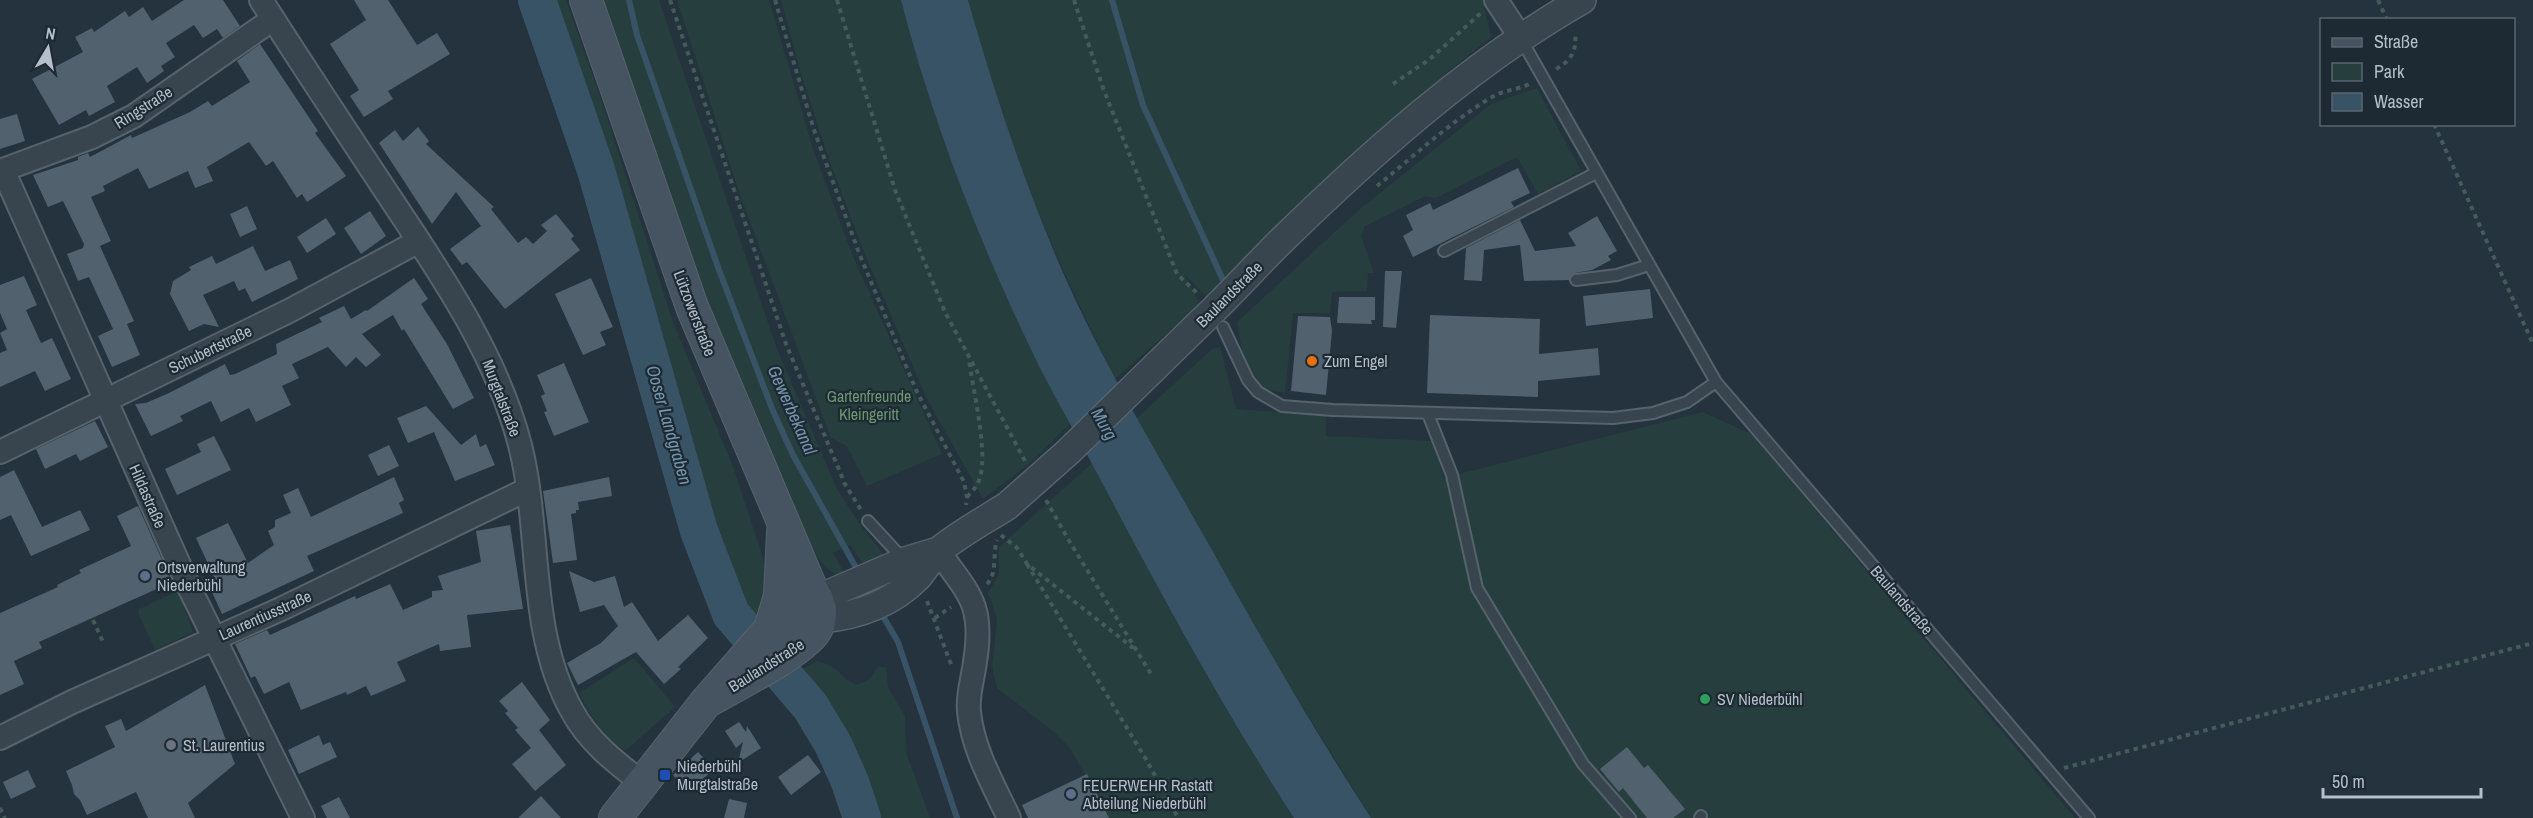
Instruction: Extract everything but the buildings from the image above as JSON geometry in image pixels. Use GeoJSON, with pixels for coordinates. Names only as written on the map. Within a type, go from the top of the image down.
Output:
{"type":"FeatureCollection","features":[{"type":"Feature","properties":{"kind":"main road","name":"Lützowerstraße"},"geometry":{"type":"LineString","coordinates":[[586,0],[692,307],[819,609]]}},
{"type":"Feature","properties":{"kind":"main road"},"geometry":{"type":"LineString","coordinates":[[768,650],[780,596],[783,520]]}},
{"type":"Feature","properties":{"kind":"main road","name":"Baulandstraße"},"geometry":{"type":"LineString","coordinates":[[641,782],[706,702],[768,650],[810,638],[819,609]]}},
{"type":"Feature","properties":{"kind":"main road"},"geometry":{"type":"LineString","coordinates":[[615,818],[641,782]]}},
{"type":"Feature","properties":{"kind":"street"},"geometry":{"type":"LineString","coordinates":[[1496,0],[1521,38]]}},
{"type":"Feature","properties":{"kind":"street","name":"Baulandstraße"},"geometry":{"type":"LineString","coordinates":[[819,609],[854,583],[902,569],[1007,518],[1068,452],[1212,320],[1278,244],[1393,139],[1521,38],[1573,5]]}},
{"type":"Feature","properties":{"kind":"street","name":"Ringstraße"},"geometry":{"type":"LineString","coordinates":[[2,171],[92,137],[134,116],[267,9]]}},
{"type":"Feature","properties":{"kind":"street","name":"Murgtalstraße"},"geometry":{"type":"LineString","coordinates":[[267,9],[419,241],[480,340],[506,400],[520,446],[528,489],[543,619],[552,662],[572,712],[605,754],[641,782]]}},
{"type":"Feature","properties":{"kind":"street","name":"Hildastraße"},"geometry":{"type":"LineString","coordinates":[[2,171],[189,586],[303,818]]}},
{"type":"Feature","properties":{"kind":"street","name":"Schubertstraße"},"geometry":{"type":"LineString","coordinates":[[0,452],[289,311],[419,241]]}},
{"type":"Feature","properties":{"kind":"street","name":"Laurentiusstraße"},"geometry":{"type":"LineString","coordinates":[[0,738],[72,702],[281,609],[528,489]]}},
{"type":"Feature","properties":{"kind":"street"},"geometry":{"type":"LineString","coordinates":[[938,551],[969,595],[977,612],[980,634],[968,709],[974,742],[1010,818]]}},
{"type":"Feature","properties":{"kind":"street","name":"Baulandstraße"},"geometry":{"type":"LineString","coordinates":[[819,609],[866,611],[893,595],[902,569]]}},
{"type":"Feature","properties":{"kind":"lane","name":"Baulandstraße"},"geometry":{"type":"LineString","coordinates":[[1521,38],[1716,382],[2089,818]]}},
{"type":"Feature","properties":{"kind":"lane"},"geometry":{"type":"LineString","coordinates":[[1444,251],[1596,173]]}},
{"type":"Feature","properties":{"kind":"lane"},"geometry":{"type":"LineString","coordinates":[[1576,280],[1617,275],[1649,265]]}},
{"type":"Feature","properties":{"kind":"lane"},"geometry":{"type":"LineString","coordinates":[[1212,320],[1248,380],[1258,392],[1282,406],[1428,414],[1613,418],[1653,413],[1687,402],[1716,382]]}},
{"type":"Feature","properties":{"kind":"lane"},"geometry":{"type":"LineString","coordinates":[[1428,414],[1452,475],[1477,588],[1583,764],[1630,818]]}},
{"type":"Feature","properties":{"kind":"lane"},"geometry":{"type":"LineString","coordinates":[[868,520],[902,569]]}},
{"type":"Feature","properties":{"kind":"path"},"geometry":{"type":"LineString","coordinates":[[670,0],[786,344],[845,484],[868,520]]}},
{"type":"Feature","properties":{"kind":"path"},"geometry":{"type":"LineString","coordinates":[[775,0],[814,130],[859,253],[916,390],[964,482],[966,507]]}},
{"type":"Feature","properties":{"kind":"path"},"geometry":{"type":"LineString","coordinates":[[837,0],[895,190],[945,312],[1029,468]]}},
{"type":"Feature","properties":{"kind":"path"},"geometry":{"type":"LineString","coordinates":[[1074,0],[1103,88],[1177,274],[1212,320]]}},
{"type":"Feature","properties":{"kind":"path"},"geometry":{"type":"LineString","coordinates":[[1393,84],[1430,59],[1496,0]]}},
{"type":"Feature","properties":{"kind":"path"},"geometry":{"type":"LineString","coordinates":[[2378,0],[2386,18]]}},
{"type":"Feature","properties":{"kind":"path"},"geometry":{"type":"LineString","coordinates":[[1376,187],[1451,126],[1494,96],[1520,89],[1565,64],[1576,49],[1573,5]]}},
{"type":"Feature","properties":{"kind":"path"},"geometry":{"type":"LineString","coordinates":[[2435,126],[2533,344]]}},
{"type":"Feature","properties":{"kind":"path"},"geometry":{"type":"LineString","coordinates":[[967,497],[981,477],[983,451],[969,357]]}},
{"type":"Feature","properties":{"kind":"path"},"geometry":{"type":"LineString","coordinates":[[1046,499],[1151,674]]}},
{"type":"Feature","properties":{"kind":"path"},"geometry":{"type":"LineString","coordinates":[[969,595],[989,583],[993,577],[993,550],[1007,518]]}},
{"type":"Feature","properties":{"kind":"path"},"geometry":{"type":"LineString","coordinates":[[1000,535],[1017,548],[1141,751],[1178,818]]}},
{"type":"Feature","properties":{"kind":"path"},"geometry":{"type":"LineString","coordinates":[[1027,564],[1136,651]]}},
{"type":"Feature","properties":{"kind":"path"},"geometry":{"type":"LineString","coordinates":[[93,620],[103,642]]}},
{"type":"Feature","properties":{"kind":"path"},"geometry":{"type":"LineString","coordinates":[[2050,772],[2533,643]]}},
{"type":"Feature","properties":{"kind":"path"},"geometry":{"type":"LineString","coordinates":[[0,808],[5,818]]}},
{"type":"Feature","properties":{"kind":"green space"},"geometry":{"type":"Polygon","coordinates":[[[519,0],[566,0],[600,96],[673,322],[734,469],[762,555],[767,582],[753,623],[738,642],[708,595],[698,566],[638,367],[602,225],[519,0]]]}},
{"type":"Feature","properties":{"kind":"green space"},"geometry":{"type":"Polygon","coordinates":[[[601,0],[659,0],[777,349],[837,489],[861,526],[888,560],[866,570],[851,545],[833,553],[846,576],[836,574],[823,564],[803,530],[723,350],[660,175],[601,0]]]}},
{"type":"Feature","properties":{"kind":"green space","name":"Gartenfreunde Kleingeritt"},"geometry":{"type":"Polygon","coordinates":[[[677,0],[769,0],[814,152],[854,259],[942,454],[867,486],[847,446],[831,438],[739,192],[677,0]]]}},
{"type":"Feature","properties":{"kind":"green space"},"geometry":{"type":"Polygon","coordinates":[[[781,0],[901,0],[934,109],[973,216],[1019,321],[1070,424],[1030,463],[983,499],[926,397],[864,252],[831,165],[802,77],[781,0]]]}},
{"type":"Feature","properties":{"kind":"green space"},"geometry":{"type":"Polygon","coordinates":[[[968,0],[1483,0],[1491,37],[1445,74],[1360,150],[1211,301],[1184,274],[1200,304],[1115,379],[1065,274],[1006,130],[968,0]]]}},
{"type":"Feature","properties":{"kind":"green space"},"geometry":{"type":"Polygon","coordinates":[[[1537,88],[1581,171],[1538,194],[1517,157],[1436,198],[1425,196],[1365,226],[1361,236],[1374,273],[1368,273],[1367,291],[1332,292],[1330,313],[1293,313],[1285,393],[1261,388],[1244,364],[1237,322],[1360,209],[1491,104],[1537,88]]]}},
{"type":"Feature","properties":{"kind":"green space","name":"SV Niederbühl"},"geometry":{"type":"Polygon","coordinates":[[[1220,347],[1236,409],[1326,416],[1326,436],[1434,441],[1443,478],[1703,412],[1751,434],[2075,818],[1371,818],[1264,644],[1136,419],[1211,350],[1220,347]]]}},
{"type":"Feature","properties":{"kind":"green space"},"geometry":{"type":"Polygon","coordinates":[[[1092,463],[1214,687],[1294,818],[1109,818],[1070,748],[1054,732],[997,688],[992,667],[997,620],[991,599],[987,594],[999,575],[999,547],[1092,463]]]}},
{"type":"Feature","properties":{"kind":"green space"},"geometry":{"type":"Polygon","coordinates":[[[178,591],[193,632],[155,650],[138,613],[139,609],[178,591]]]}},
{"type":"Feature","properties":{"kind":"green space"},"geometry":{"type":"Polygon","coordinates":[[[634,658],[675,707],[626,750],[610,740],[604,733],[579,693],[634,658]]]}},
{"type":"Feature","properties":{"kind":"green space"},"geometry":{"type":"Polygon","coordinates":[[[816,661],[830,666],[857,685],[870,679],[878,666],[886,668],[888,686],[905,717],[906,752],[930,818],[870,818],[858,778],[841,741],[818,707],[791,676],[816,661]]]}},
{"type":"Feature","properties":{"kind":"water","name":"Murg"},"geometry":{"type":"Polygon","coordinates":[[[901,0],[968,0],[1029,189],[1043,226],[1089,328],[1135,415],[1262,639],[1371,818],[1294,818],[1219,697],[1040,368],[998,279],[944,141],[901,0]]]}},
{"type":"Feature","properties":{"kind":"waterway","name":"Ooser Landgraben"},"geometry":{"type":"LineString","coordinates":[[537,0],[596,170],[699,531],[731,614],[810,706],[833,744],[850,782],[862,818]]}},
{"type":"Feature","properties":{"kind":"waterway","name":"Gewerbekanal"},"geometry":{"type":"LineString","coordinates":[[629,0],[637,35],[719,270],[773,411],[793,455],[859,573]]}},
{"type":"Feature","properties":{"kind":"waterway"},"geometry":{"type":"LineString","coordinates":[[1112,0],[1143,105],[1223,280]]}},
{"type":"Feature","properties":{"kind":"waterway","name":"Gewerbekanal"},"geometry":{"type":"LineString","coordinates":[[880,611],[898,642],[957,818]]}},
{"type":"Feature","properties":{"kind":"place","name":"Zum Engel"},"geometry":{"type":"Point","coordinates":[1312,361]}},
{"type":"Feature","properties":{"kind":"place","name":"Ortsverwaltung Niederbühl"},"geometry":{"type":"Point","coordinates":[145,576]}},
{"type":"Feature","properties":{"kind":"place","name":"SV Niederbühl"},"geometry":{"type":"Point","coordinates":[1705,699]}},
{"type":"Feature","properties":{"kind":"place","name":"St. Laurentius"},"geometry":{"type":"Point","coordinates":[171,745]}},
{"type":"Feature","properties":{"kind":"place","name":"Niederbühl Murgtalstraße"},"geometry":{"type":"Point","coordinates":[665,775]}},
{"type":"Feature","properties":{"kind":"place","name":"FEUERWEHR Rastatt Abteilung Niederbühl"},"geometry":{"type":"Point","coordinates":[1071,794]}}]}
